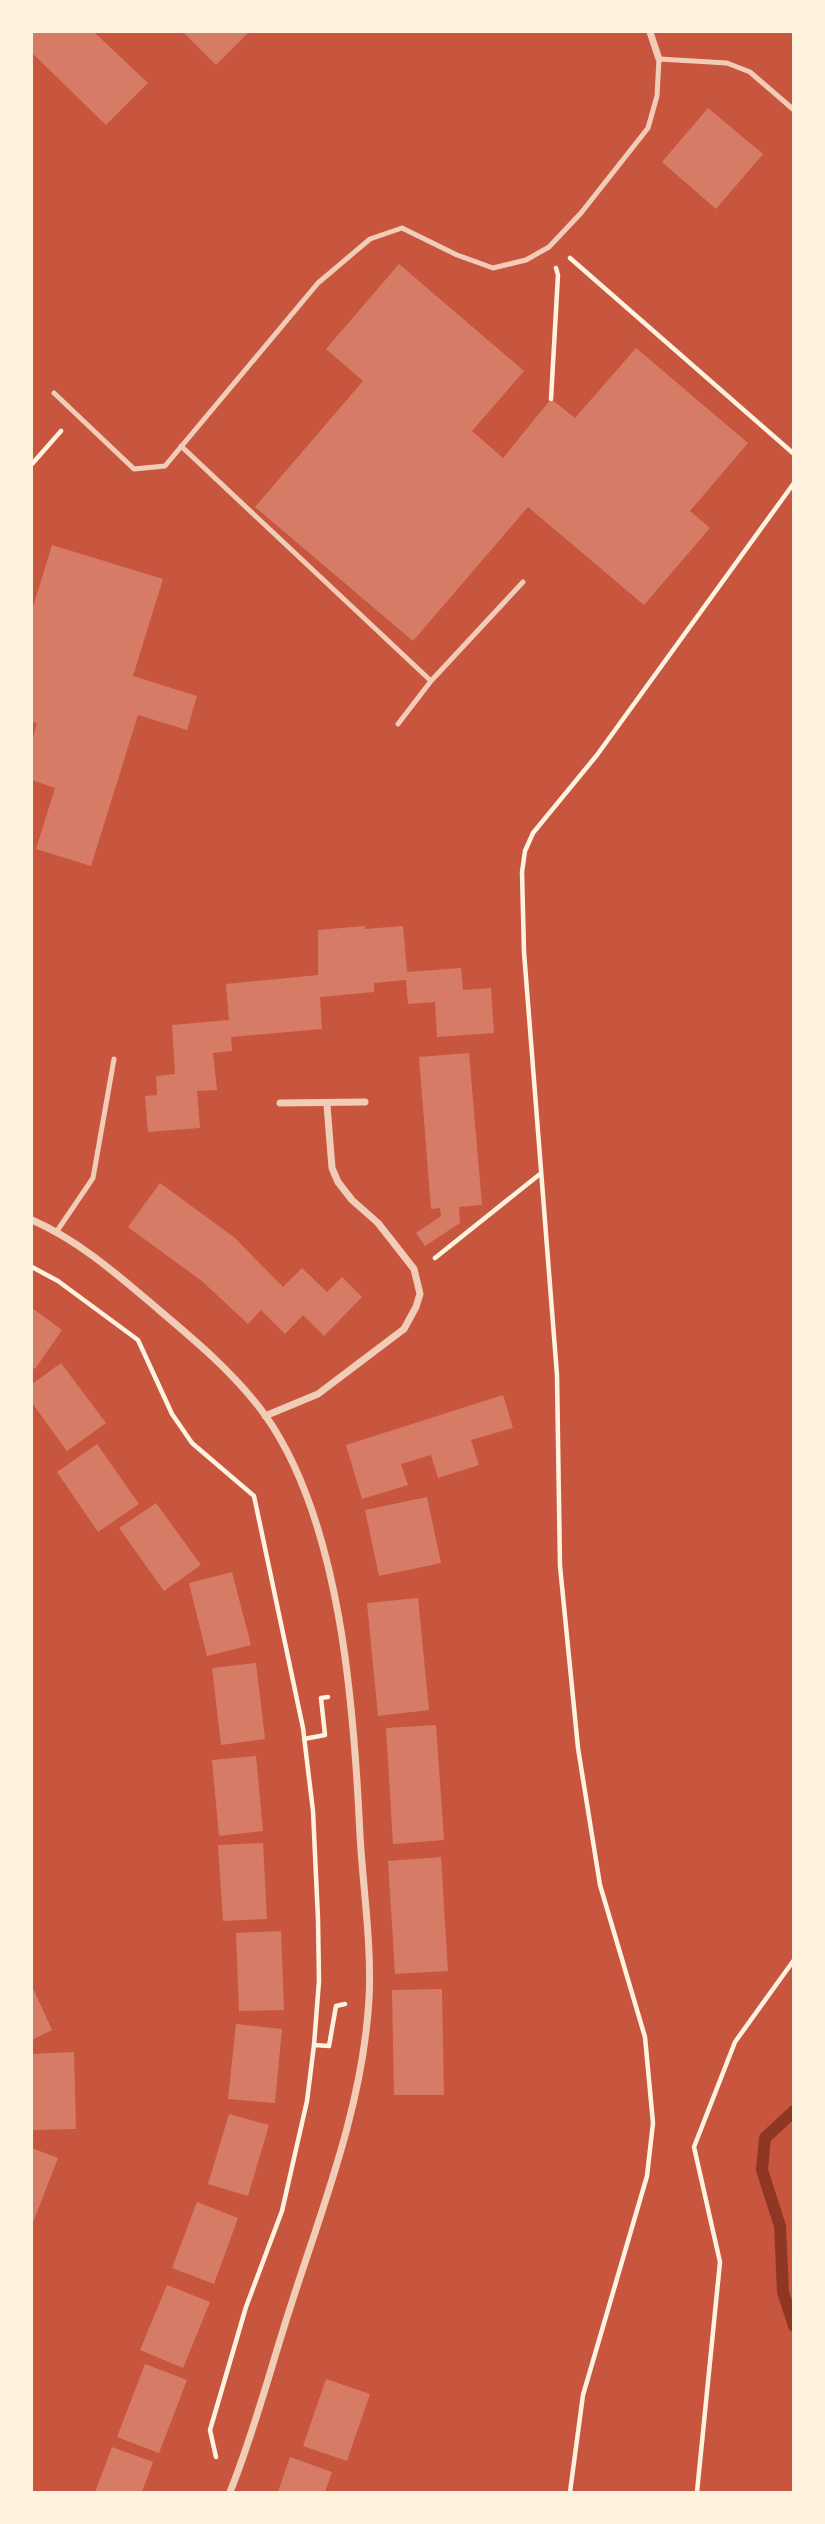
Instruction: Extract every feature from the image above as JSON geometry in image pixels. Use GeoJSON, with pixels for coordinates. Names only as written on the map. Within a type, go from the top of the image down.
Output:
{"type":"FeatureCollection","features":[{"type":"Feature","properties":{"kind":"street"},"geometry":{"type":"LineString","coordinates":[[650,32],[659,60]]}},
{"type":"Feature","properties":{"kind":"street"},"geometry":{"type":"LineString","coordinates":[[280,1103],[327,1105],[365,1102]]}},
{"type":"Feature","properties":{"kind":"street"},"geometry":{"type":"LineString","coordinates":[[265,1416],[318,1394],[404,1329],[420,1294],[414,1269],[401,1250],[338,1182],[332,1168],[327,1105]]}},
{"type":"Feature","properties":{"kind":"street"},"geometry":{"type":"LineString","coordinates":[[32,1220],[57,1231],[110,1268],[240,1383],[265,1416],[304,1488],[335,1596],[357,1768],[369,1998],[344,2145],[290,2307],[252,2436],[230,2493]]}},
{"type":"Feature","properties":{"kind":"lane"},"geometry":{"type":"LineString","coordinates":[[54,393],[134,469],[165,466],[317,283],[370,239],[402,228],[457,256],[493,268],[526,260],[551,245],[648,128],[657,96],[659,60],[727,63],[750,72],[793,110]]}},
{"type":"Feature","properties":{"kind":"lane"},"geometry":{"type":"LineString","coordinates":[[181,446],[431,681]]}},
{"type":"Feature","properties":{"kind":"lane"},"geometry":{"type":"LineString","coordinates":[[398,724],[431,681],[523,582]]}},
{"type":"Feature","properties":{"kind":"lane"},"geometry":{"type":"LineString","coordinates":[[57,1231],[93,1178],[114,1059]]}},
{"type":"Feature","properties":{"kind":"path"},"geometry":{"type":"LineString","coordinates":[[551,245],[558,275],[551,399]]}},
{"type":"Feature","properties":{"kind":"path"},"geometry":{"type":"LineString","coordinates":[[551,245],[793,454]]}},
{"type":"Feature","properties":{"kind":"path"},"geometry":{"type":"LineString","coordinates":[[32,464],[76,415]]}},
{"type":"Feature","properties":{"kind":"path"},"geometry":{"type":"LineString","coordinates":[[570,2493],[583,2395],[647,2176],[653,2123],[645,2037],[600,1885],[578,1748],[560,1566],[557,1375],[524,952],[522,872],[525,851],[533,833],[597,755],[793,483]]}},
{"type":"Feature","properties":{"kind":"path"},"geometry":{"type":"LineString","coordinates":[[420,1294],[429,1263],[540,1173]]}},
{"type":"Feature","properties":{"kind":"path"},"geometry":{"type":"LineString","coordinates":[[32,1267],[58,1281],[138,1340],[172,1414],[192,1443],[254,1496],[291,1662],[304,1739],[313,1811],[318,1919],[319,1981],[314,2045],[307,2101],[282,2211],[246,2308],[210,2430],[218,2468]]}},
{"type":"Feature","properties":{"kind":"path"},"geometry":{"type":"LineString","coordinates":[[304,1739],[325,1735],[322,1707]]}},
{"type":"Feature","properties":{"kind":"path"},"geometry":{"type":"LineString","coordinates":[[697,2493],[720,2262],[694,2147],[735,2042],[793,1960]]}},
{"type":"Feature","properties":{"kind":"path"},"geometry":{"type":"LineString","coordinates":[[314,2045],[329,2046],[332,2019]]}},
{"type":"Feature","properties":{"kind":"building"},"geometry":{"type":"Polygon","coordinates":[[[32,32],[94,32],[148,83],[106,125],[32,53],[32,32]]]}},
{"type":"Feature","properties":{"kind":"building"},"geometry":{"type":"Polygon","coordinates":[[[183,32],[249,32],[216,65],[183,32]]]}},
{"type":"Feature","properties":{"kind":"building"},"geometry":{"type":"Polygon","coordinates":[[[708,108],[763,154],[716,209],[662,162],[708,108]]]}},
{"type":"Feature","properties":{"kind":"building"},"geometry":{"type":"Polygon","coordinates":[[[399,264],[524,371],[472,431],[503,458],[551,399],[575,418],[636,348],[748,443],[690,511],[710,528],[644,605],[528,507],[413,641],[255,507],[363,381],[326,349],[399,264]]]}},
{"type":"Feature","properties":{"kind":"building"},"geometry":{"type":"Polygon","coordinates":[[[52,545],[163,579],[133,676],[197,696],[187,730],[138,715],[91,866],[36,849],[55,788],[32,780],[32,741],[37,723],[32,722],[32,610],[52,545]]]}},
{"type":"Feature","properties":{"kind":"building"},"geometry":{"type":"Polygon","coordinates":[[[365,926],[365,929],[403,926],[407,972],[461,968],[463,990],[491,988],[494,1033],[437,1037],[435,1002],[408,1004],[406,980],[374,983],[374,992],[320,997],[322,1029],[231,1037],[232,1051],[213,1053],[217,1090],[197,1091],[200,1128],[148,1132],[145,1096],[157,1095],[156,1076],[175,1074],[172,1025],[229,1020],[226,984],[318,975],[318,930],[365,926]]]}},
{"type":"Feature","properties":{"kind":"building"},"geometry":{"type":"Polygon","coordinates":[[[469,1053],[482,1205],[459,1207],[460,1223],[425,1246],[416,1233],[441,1216],[440,1208],[431,1209],[419,1057],[469,1053]]]}},
{"type":"Feature","properties":{"kind":"building"},"geometry":{"type":"Polygon","coordinates":[[[160,1183],[235,1238],[283,1287],[302,1268],[327,1292],[342,1277],[362,1297],[324,1336],[303,1315],[285,1334],[261,1310],[248,1324],[203,1282],[128,1227],[160,1183]]]}},
{"type":"Feature","properties":{"kind":"building"},"geometry":{"type":"Polygon","coordinates":[[[32,1308],[62,1330],[35,1369],[32,1367],[32,1308]]]}},
{"type":"Feature","properties":{"kind":"building"},"geometry":{"type":"Polygon","coordinates":[[[61,1363],[106,1423],[67,1451],[32,1403],[32,1384],[61,1363]]]}},
{"type":"Feature","properties":{"kind":"building"},"geometry":{"type":"Polygon","coordinates":[[[503,1395],[513,1428],[471,1440],[479,1465],[438,1478],[431,1455],[401,1464],[408,1485],[362,1499],[346,1445],[503,1395]]]}},
{"type":"Feature","properties":{"kind":"building"},"geometry":{"type":"Polygon","coordinates":[[[97,1444],[139,1504],[98,1532],[57,1472],[97,1444]]]}},
{"type":"Feature","properties":{"kind":"building"},"geometry":{"type":"Polygon","coordinates":[[[427,1497],[441,1563],[379,1576],[365,1510],[427,1497]]]}},
{"type":"Feature","properties":{"kind":"building"},"geometry":{"type":"Polygon","coordinates":[[[156,1503],[201,1565],[164,1591],[119,1528],[156,1503]]]}},
{"type":"Feature","properties":{"kind":"building"},"geometry":{"type":"Polygon","coordinates":[[[232,1572],[251,1645],[207,1656],[189,1583],[232,1572]]]}},
{"type":"Feature","properties":{"kind":"building"},"geometry":{"type":"Polygon","coordinates":[[[418,1598],[429,1710],[378,1716],[367,1603],[418,1598]]]}},
{"type":"Feature","properties":{"kind":"building"},"geometry":{"type":"Polygon","coordinates":[[[256,1663],[265,1739],[221,1745],[212,1668],[256,1663]]]}},
{"type":"Feature","properties":{"kind":"building"},"geometry":{"type":"Polygon","coordinates":[[[436,1725],[444,1840],[393,1844],[386,1728],[436,1725]]]}},
{"type":"Feature","properties":{"kind":"building"},"geometry":{"type":"Polygon","coordinates":[[[256,1756],[263,1831],[219,1836],[212,1760],[256,1756]]]}},
{"type":"Feature","properties":{"kind":"building"},"geometry":{"type":"Polygon","coordinates":[[[263,1843],[267,1919],[223,1921],[218,1845],[263,1843]]]}},
{"type":"Feature","properties":{"kind":"building"},"geometry":{"type":"Polygon","coordinates":[[[441,1857],[448,1971],[395,1974],[388,1861],[441,1857]]]}},
{"type":"Feature","properties":{"kind":"building"},"geometry":{"type":"Polygon","coordinates":[[[281,1931],[284,2010],[239,2011],[236,1933],[281,1931]]]}},
{"type":"Feature","properties":{"kind":"building"},"geometry":{"type":"Polygon","coordinates":[[[32,1986],[52,2030],[32,2040],[32,1986]]]}},
{"type":"Feature","properties":{"kind":"building"},"geometry":{"type":"Polygon","coordinates":[[[442,1989],[444,2095],[394,2095],[392,1990],[442,1989]]]}},
{"type":"Feature","properties":{"kind":"building"},"geometry":{"type":"Polygon","coordinates":[[[236,2024],[282,2029],[275,2103],[228,2099],[236,2024]]]}},
{"type":"Feature","properties":{"kind":"building"},"geometry":{"type":"Polygon","coordinates":[[[74,2052],[76,2129],[33,2130],[32,2054],[74,2052]]]}},
{"type":"Feature","properties":{"kind":"building"},"geometry":{"type":"Polygon","coordinates":[[[229,2114],[269,2125],[248,2196],[208,2184],[229,2114]]]}},
{"type":"Feature","properties":{"kind":"building"},"geometry":{"type":"Polygon","coordinates":[[[32,2148],[58,2158],[32,2225],[32,2148]]]}},
{"type":"Feature","properties":{"kind":"building"},"geometry":{"type":"Polygon","coordinates":[[[197,2202],[238,2218],[214,2284],[172,2268],[197,2202]]]}},
{"type":"Feature","properties":{"kind":"building"},"geometry":{"type":"Polygon","coordinates":[[[167,2285],[210,2302],[183,2368],[140,2350],[167,2285]]]}},
{"type":"Feature","properties":{"kind":"building"},"geometry":{"type":"Polygon","coordinates":[[[145,2364],[187,2380],[159,2453],[117,2437],[145,2364]]]}},
{"type":"Feature","properties":{"kind":"building"},"geometry":{"type":"Polygon","coordinates":[[[326,2379],[370,2394],[347,2461],[303,2446],[326,2379]]]}},
{"type":"Feature","properties":{"kind":"building"},"geometry":{"type":"Polygon","coordinates":[[[112,2447],[153,2462],[142,2492],[95,2492],[112,2447]]]}},
{"type":"Feature","properties":{"kind":"building"},"geometry":{"type":"Polygon","coordinates":[[[290,2457],[332,2472],[325,2492],[278,2492],[290,2457]]]}},
{"type":"Feature","properties":{"kind":"waterway"},"geometry":{"type":"LineString","coordinates":[[794,2111],[765,2138],[762,2170],[780,2226],[783,2292],[794,2326]]}}]}
